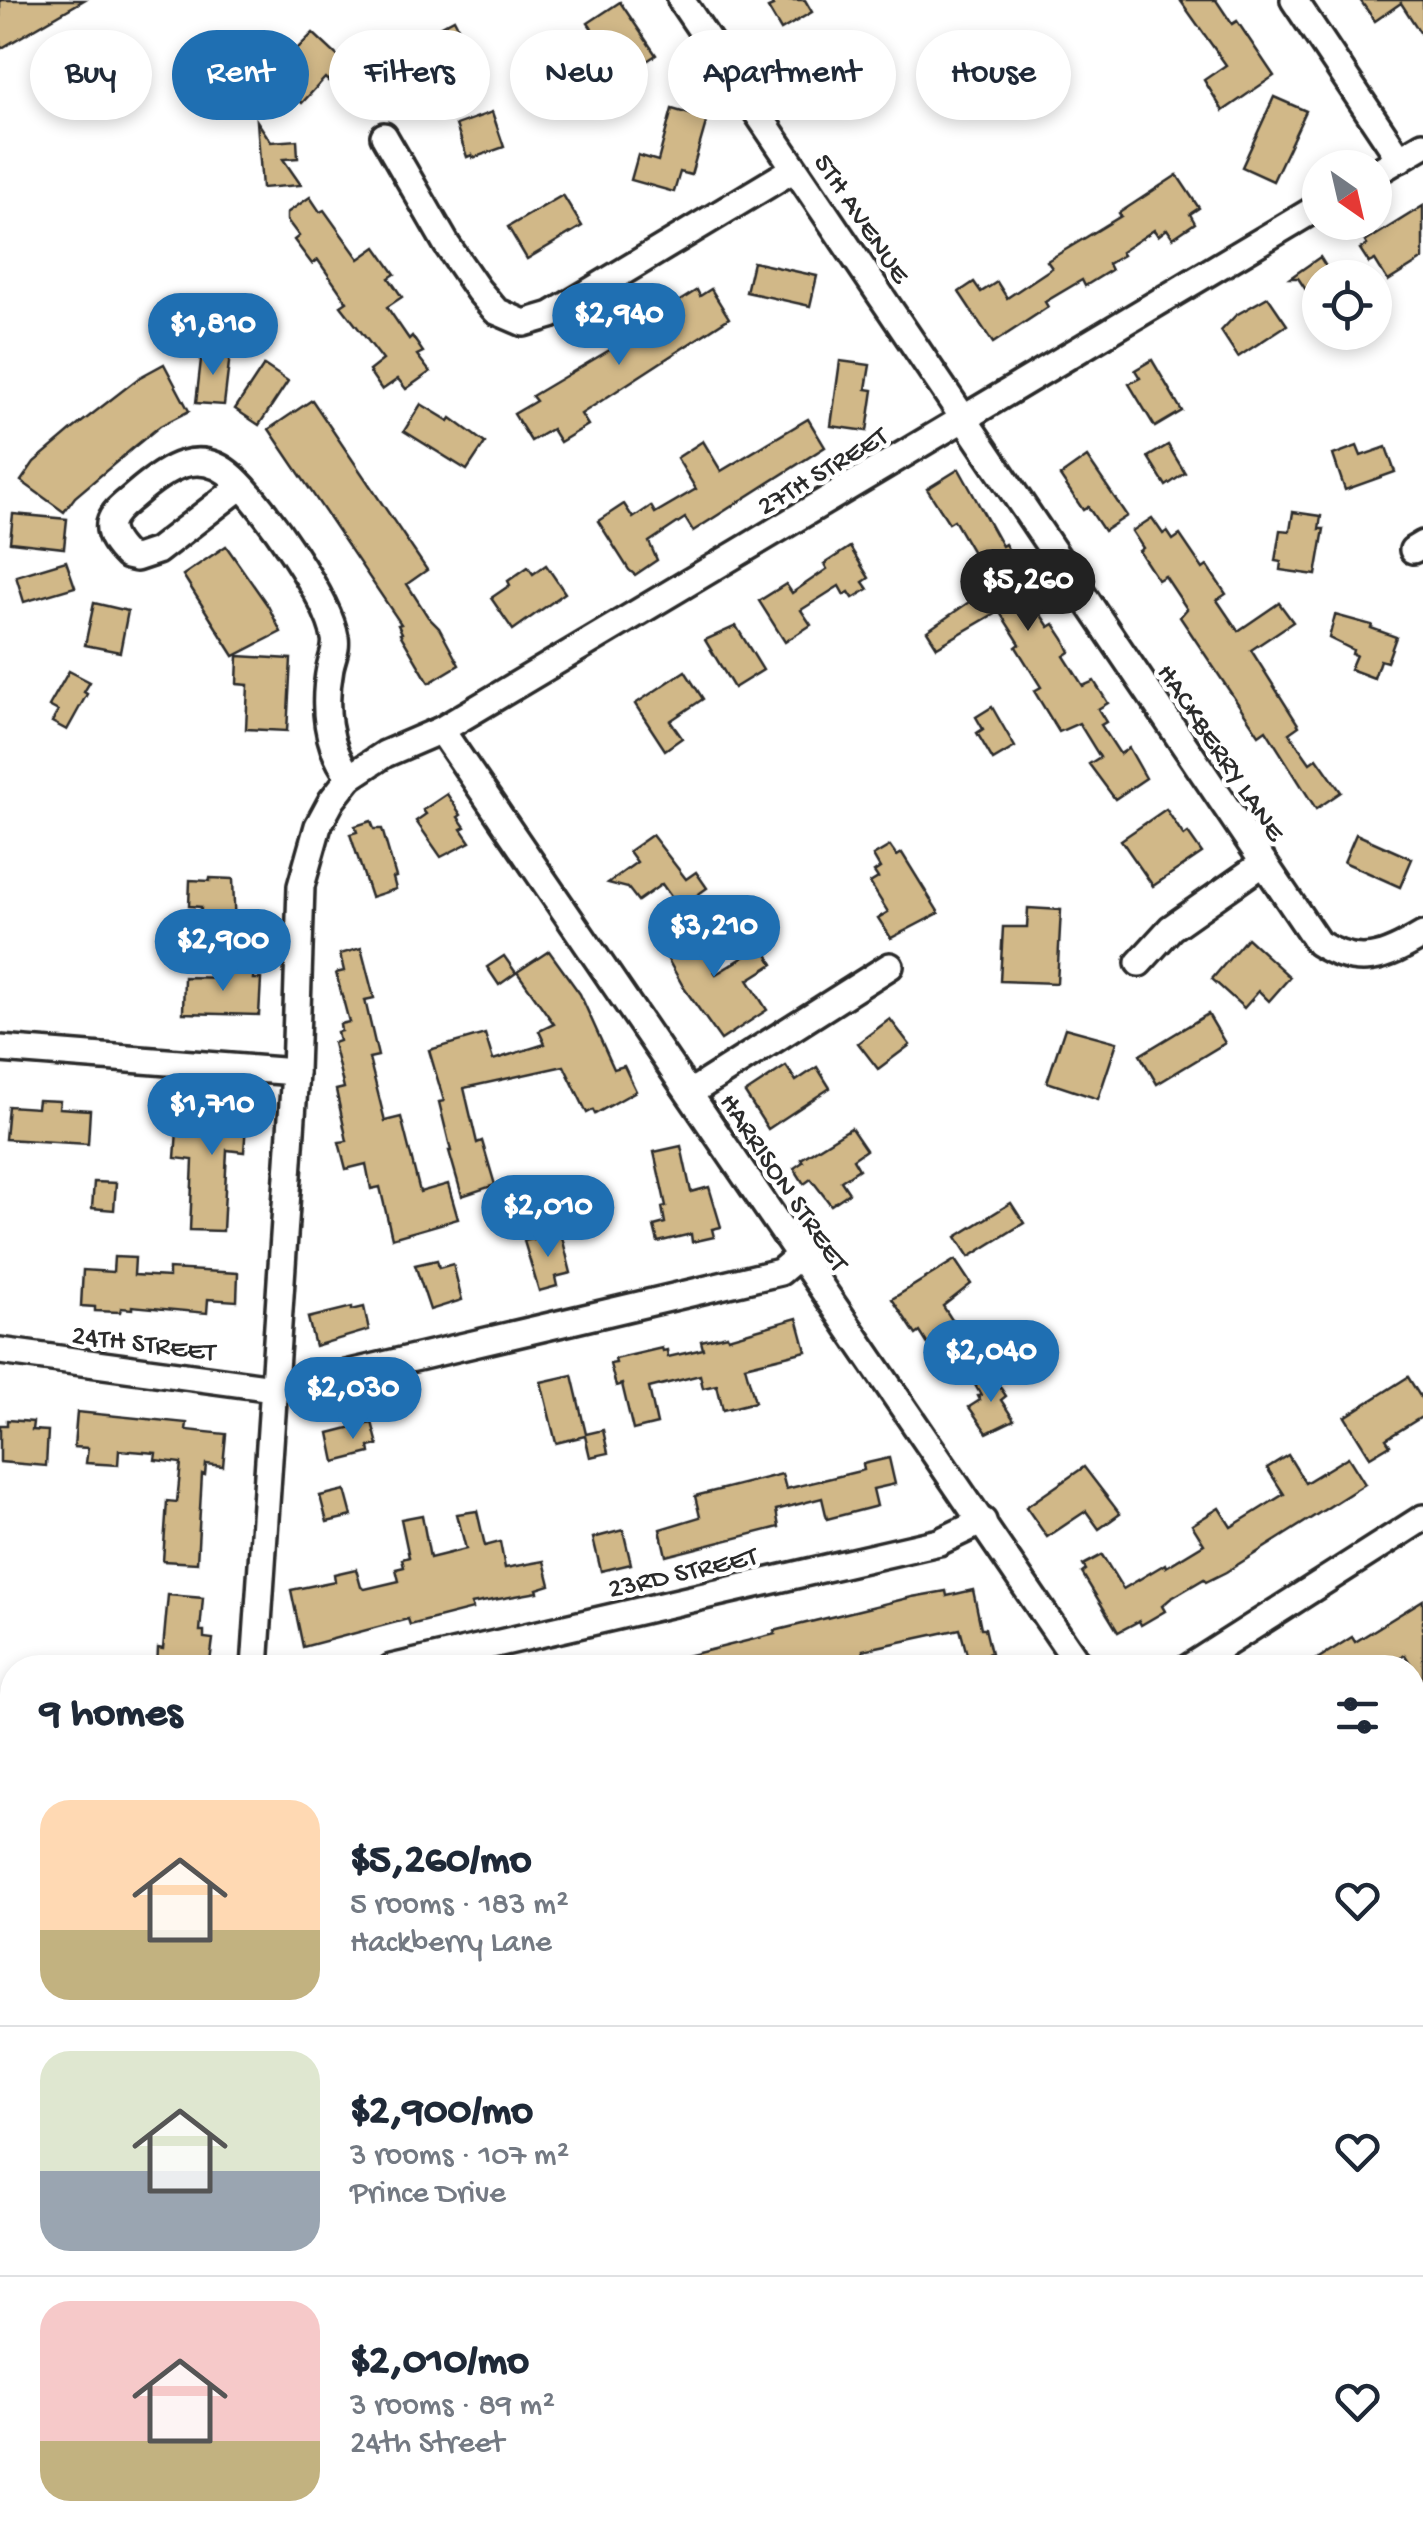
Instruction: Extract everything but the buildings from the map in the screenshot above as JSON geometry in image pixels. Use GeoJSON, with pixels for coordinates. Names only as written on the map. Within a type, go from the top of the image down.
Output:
{"type":"FeatureCollection","features":[{"type":"Feature","properties":{"kind":"street","name":"5TH AVENUE"},"geometry":{"type":"LineString","coordinates":[[680,0],[964,418]]}},
{"type":"Feature","properties":{"kind":"street"},"geometry":{"type":"LineString","coordinates":[[1294,0],[1400,158]]}},
{"type":"Feature","properties":{"kind":"street"},"geometry":{"type":"LineString","coordinates":[[384,136],[447,245],[478,290],[496,311],[524,323],[551,315],[794,168]]}},
{"type":"Feature","properties":{"kind":"street"},"geometry":{"type":"LineString","coordinates":[[1392,163],[1423,145]]}},
{"type":"Feature","properties":{"kind":"street","name":"27TH STREET"},"geometry":{"type":"LineString","coordinates":[[350,777],[385,754],[441,730],[1302,217]]}},
{"type":"Feature","properties":{"kind":"street","name":"HACKBERRY LANE"},"geometry":{"type":"LineString","coordinates":[[964,418],[1318,944],[1341,958],[1368,959],[1394,951],[1423,935]]}},
{"type":"Feature","properties":{"kind":"street"},"geometry":{"type":"LineString","coordinates":[[242,486],[148,555],[127,556],[113,539],[110,522],[114,512],[159,474],[178,464],[195,460],[221,468],[242,486],[282,539],[328,612],[337,643],[329,670],[328,732],[334,752],[350,777],[318,826],[301,886],[294,1072],[256,1655]]}},
{"type":"Feature","properties":{"kind":"street","name":"HARRISON STREET"},"geometry":{"type":"LineString","coordinates":[[441,730],[1072,1655]]}},
{"type":"Feature","properties":{"kind":"street"},"geometry":{"type":"LineString","coordinates":[[1139,963],[1170,928],[1262,864]]}},
{"type":"Feature","properties":{"kind":"street"},"geometry":{"type":"LineString","coordinates":[[690,1093],[890,966]]}},
{"type":"Feature","properties":{"kind":"street"},"geometry":{"type":"LineString","coordinates":[[0,1050],[294,1072]]}},
{"type":"Feature","properties":{"kind":"street","name":"24TH STREET"},"geometry":{"type":"LineString","coordinates":[[0,1352],[273,1388],[302,1385],[780,1272],[800,1255]]}},
{"type":"Feature","properties":{"kind":"street"},"geometry":{"type":"LineString","coordinates":[[1208,1655],[1423,1518]]}},
{"type":"Feature","properties":{"kind":"street","name":"23RD STREET"},"geometry":{"type":"LineString","coordinates":[[448,1655],[940,1542],[983,1521]]}}]}
